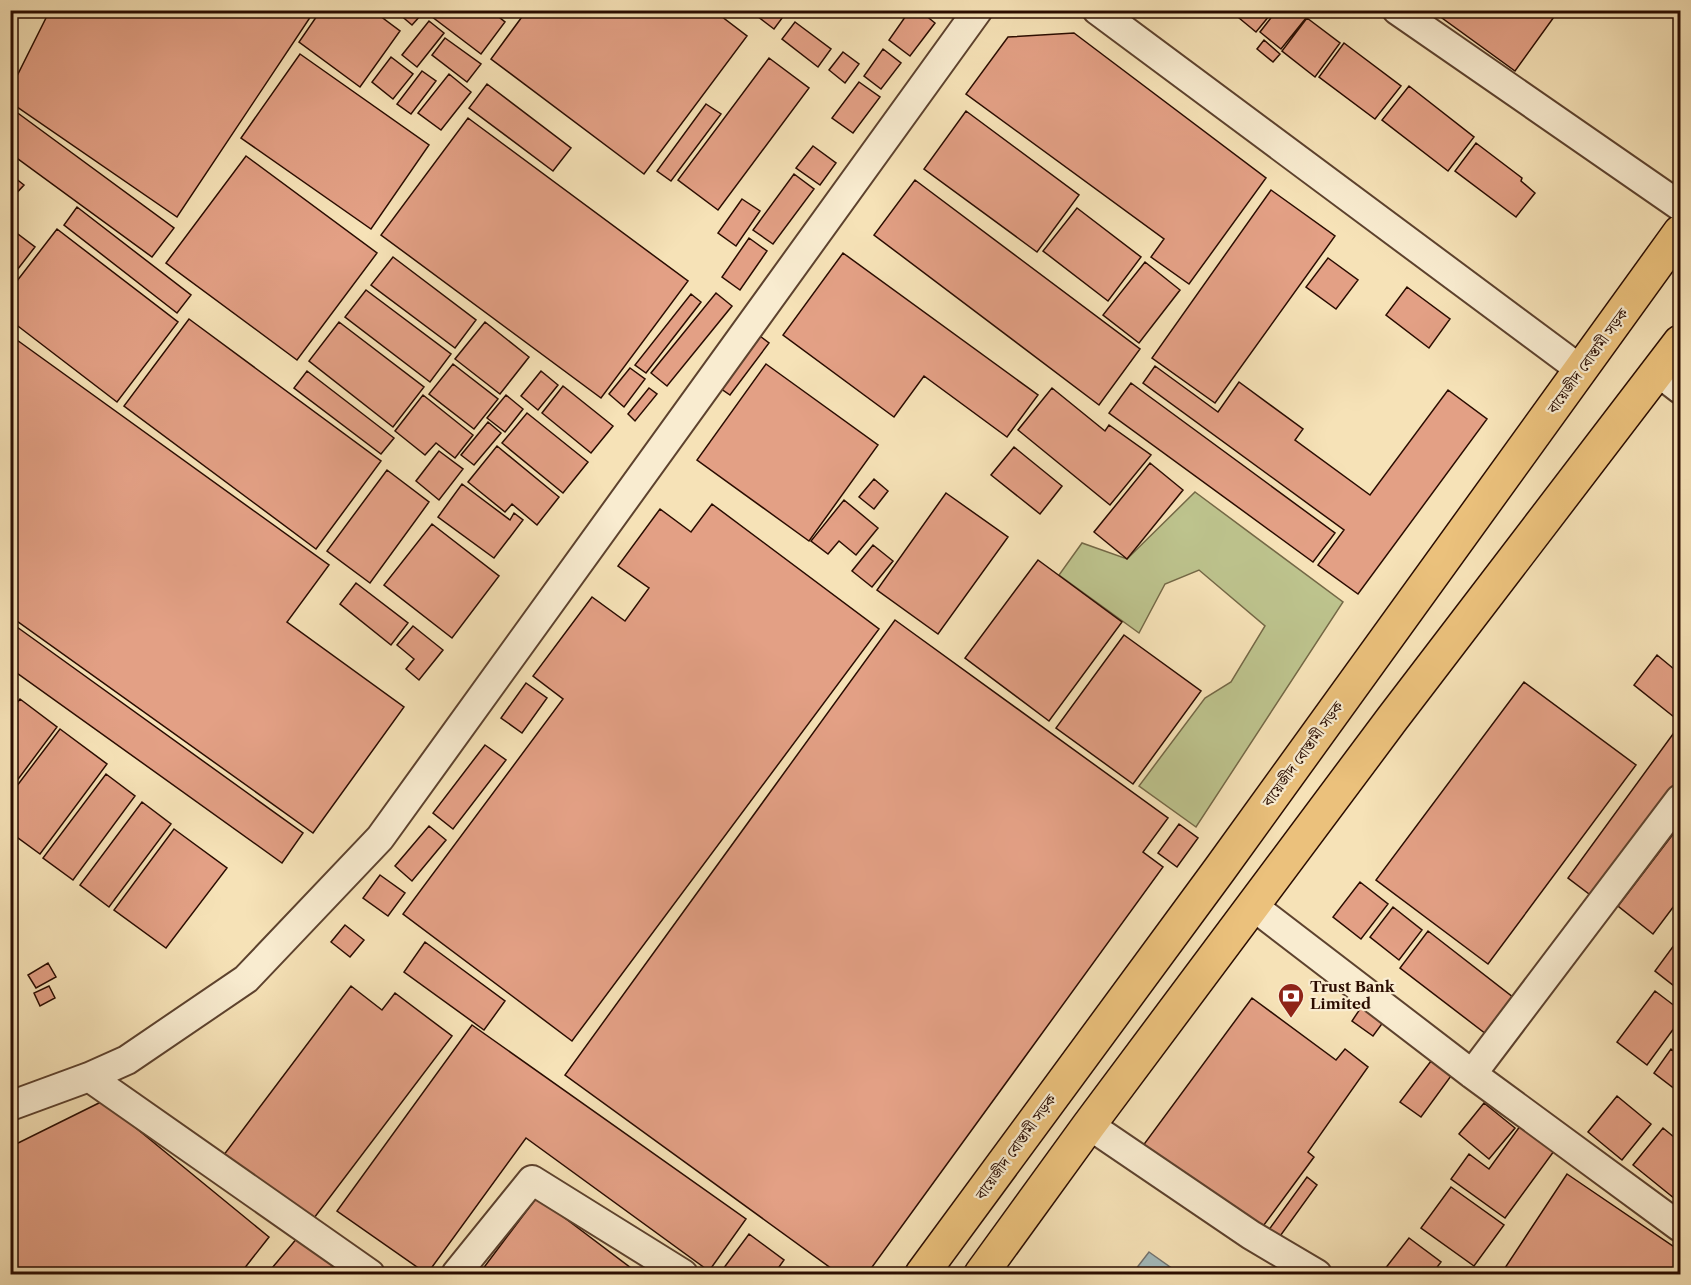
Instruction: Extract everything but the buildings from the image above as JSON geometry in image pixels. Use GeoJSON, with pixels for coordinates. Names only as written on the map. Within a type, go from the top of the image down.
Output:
{"type":"FeatureCollection","features":[{"type":"Feature","properties":{"kind":"main road","name":"বায়েজীদ বোস্তামী সড়ক"},"geometry":{"type":"LineString","coordinates":[[922,1275],[1227,860],[1680,232]]}},
{"type":"Feature","properties":{"kind":"main road"},"geometry":{"type":"LineString","coordinates":[[981,1275],[1089,1125],[1392,719],[1669,381],[1680,342]]}},
{"type":"Feature","properties":{"kind":"street"},"geometry":{"type":"LineString","coordinates":[[10,1106],[89,1077],[127,1060],[246,979],[380,838],[978,10]]}},
{"type":"Feature","properties":{"kind":"street"},"geometry":{"type":"LineString","coordinates":[[1097,10],[1581,370]]}},
{"type":"Feature","properties":{"kind":"street"},"geometry":{"type":"LineString","coordinates":[[1397,10],[1680,206]]}},
{"type":"Feature","properties":{"kind":"street"},"geometry":{"type":"LineString","coordinates":[[1472,1074],[1680,799]]}},
{"type":"Feature","properties":{"kind":"street"},"geometry":{"type":"LineString","coordinates":[[1253,906],[1472,1074],[1680,1227]]}},
{"type":"Feature","properties":{"kind":"street"},"geometry":{"type":"LineString","coordinates":[[89,1077],[370,1275]]}},
{"type":"Feature","properties":{"kind":"street"},"geometry":{"type":"LineString","coordinates":[[1089,1125],[1251,1235],[1317,1275]]}},
{"type":"Feature","properties":{"kind":"street"},"geometry":{"type":"LineString","coordinates":[[456,1275],[532,1180],[683,1275]]}},
{"type":"Feature","properties":{"kind":"green space"},"geometry":{"type":"Polygon","coordinates":[[[1195,492],[1343,602],[1196,827],[1139,786],[1205,698],[1231,682],[1265,626],[1199,570],[1165,584],[1139,633],[1059,575],[1082,543],[1127,559],[1195,492]]]}},
{"type":"Feature","properties":{"kind":"water"},"geometry":{"type":"Polygon","coordinates":[[[1149,1252],[1180,1274],[1132,1274],[1149,1252]]]}},
{"type":"Feature","properties":{"kind":"place","name":"Trust Bank Limited"},"geometry":{"type":"Point","coordinates":[1291,1019]}}]}
